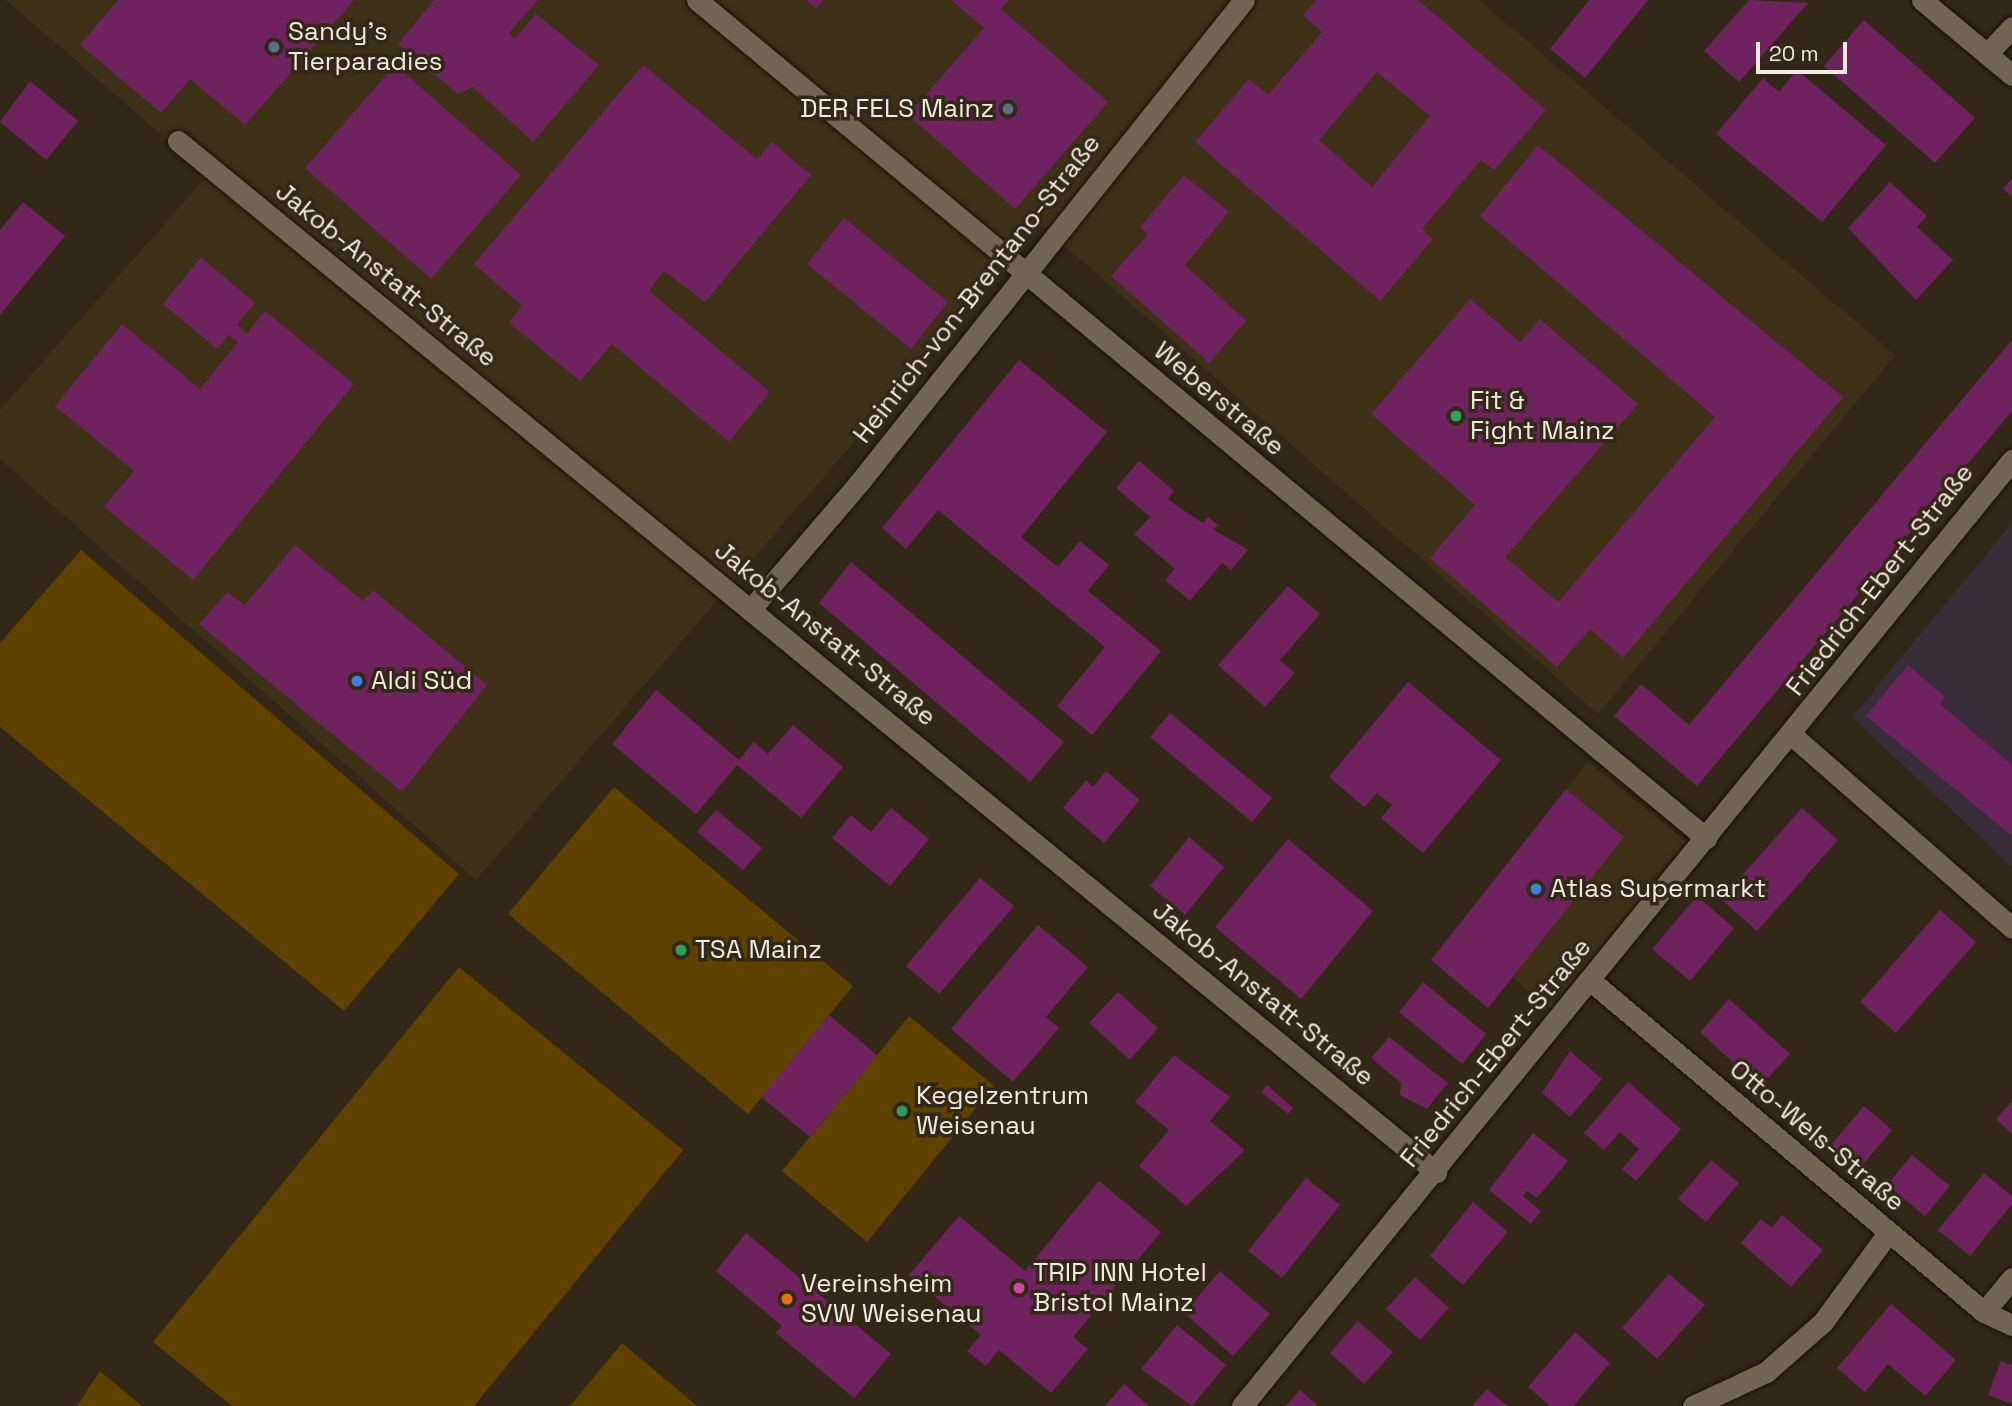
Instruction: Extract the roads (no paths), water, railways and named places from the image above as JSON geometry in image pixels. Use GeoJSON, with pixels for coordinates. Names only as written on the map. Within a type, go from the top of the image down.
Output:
{"type":"FeatureCollection","features":[{"type":"Feature","properties":{"kind":"street","name":"Weberstraße"},"geometry":{"type":"LineString","coordinates":[[697,0],[1022,273],[1706,838]]}},
{"type":"Feature","properties":{"kind":"street","name":"Heinrich-von-Brentano-Straße"},"geometry":{"type":"LineString","coordinates":[[750,610],[858,484],[1022,273],[1244,0]]}},
{"type":"Feature","properties":{"kind":"street"},"geometry":{"type":"LineString","coordinates":[[1922,0],[2012,75]]}},
{"type":"Feature","properties":{"kind":"street"},"geometry":{"type":"LineString","coordinates":[[1987,54],[2012,27]]}},
{"type":"Feature","properties":{"kind":"street","name":"Jakob-Anstatt-Straße"},"geometry":{"type":"LineString","coordinates":[[178,141],[1436,1172]]}},
{"type":"Feature","properties":{"kind":"street","name":"Friedrich-Ebert-Straße"},"geometry":{"type":"LineString","coordinates":[[1242,1406],[1436,1172],[1706,838],[1793,736],[2012,460]]}},
{"type":"Feature","properties":{"kind":"street","name":"Friedrich-Ebert-Straße"},"geometry":{"type":"LineString","coordinates":[[1793,736],[2012,928]]}},
{"type":"Feature","properties":{"kind":"street","name":"Otto-Wels-Straße"},"geometry":{"type":"LineString","coordinates":[[1591,981],[1984,1312],[2012,1325]]}},
{"type":"Feature","properties":{"kind":"street"},"geometry":{"type":"LineString","coordinates":[[1693,1406],[1766,1372],[1823,1322],[1888,1233]]}},
{"type":"Feature","properties":{"kind":"street"},"geometry":{"type":"LineString","coordinates":[[1984,1312],[2012,1278]]}},
{"type":"Feature","properties":{"kind":"place","name":"Sandy's Tierparadies"},"geometry":{"type":"Point","coordinates":[274,47]}},
{"type":"Feature","properties":{"kind":"place","name":"DER FELS Mainz"},"geometry":{"type":"Point","coordinates":[1008,109]}},
{"type":"Feature","properties":{"kind":"place","name":"Fit & Fight Mainz"},"geometry":{"type":"Point","coordinates":[1456,416]}},
{"type":"Feature","properties":{"kind":"place","name":"Aldi Süd"},"geometry":{"type":"Point","coordinates":[357,681]}},
{"type":"Feature","properties":{"kind":"place","name":"Atlas Supermarkt"},"geometry":{"type":"Point","coordinates":[1536,889]}},
{"type":"Feature","properties":{"kind":"place","name":"TSA Mainz"},"geometry":{"type":"Point","coordinates":[681,950]}},
{"type":"Feature","properties":{"kind":"place","name":"Kegelzentrum Weisenau"},"geometry":{"type":"Point","coordinates":[902,1111]}},
{"type":"Feature","properties":{"kind":"place","name":"TRIP INN Hotel Bristol Mainz"},"geometry":{"type":"Point","coordinates":[1019,1288]}},
{"type":"Feature","properties":{"kind":"place","name":"Vereinsheim SVW Weisenau"},"geometry":{"type":"Point","coordinates":[787,1299]}}]}
